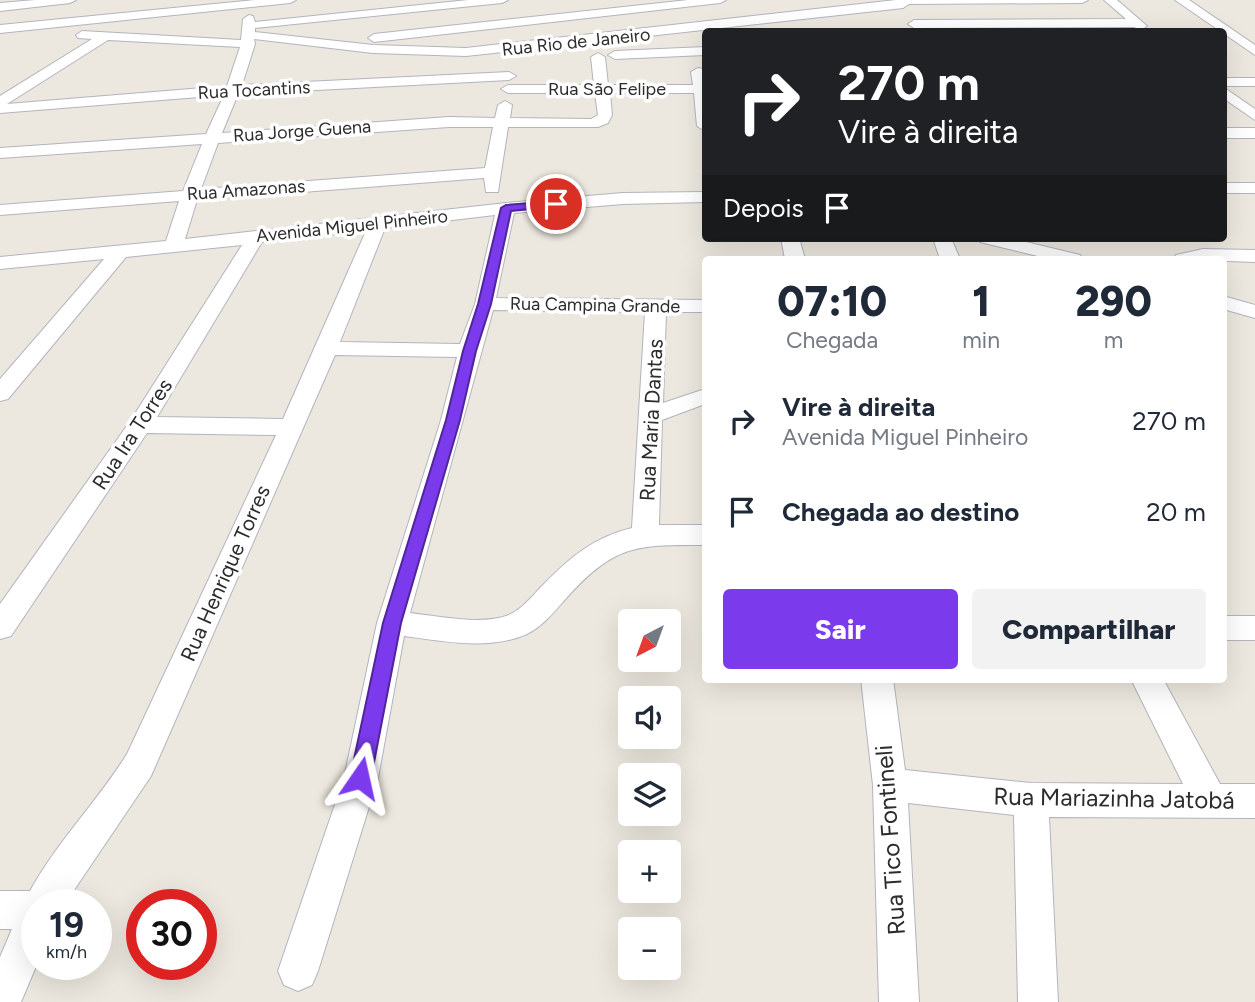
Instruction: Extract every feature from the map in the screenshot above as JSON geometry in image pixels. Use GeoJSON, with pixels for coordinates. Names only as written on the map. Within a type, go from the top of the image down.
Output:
{"type":"FeatureCollection","features":[{"type":"Feature","properties":{"kind":"street"},"geometry":{"type":"LineString","coordinates":[[0,7],[70,0]]}},
{"type":"Feature","properties":{"kind":"street"},"geometry":{"type":"LineString","coordinates":[[0,31],[249,2],[290,0]]}},
{"type":"Feature","properties":{"kind":"street"},"geometry":{"type":"LineString","coordinates":[[249,35],[470,2],[502,0]]}},
{"type":"Feature","properties":{"kind":"street"},"geometry":{"type":"LineString","coordinates":[[622,0],[655,33],[664,51]]}},
{"type":"Feature","properties":{"kind":"street"},"geometry":{"type":"LineString","coordinates":[[321,44],[720,0]]}},
{"type":"Feature","properties":{"kind":"street","name":"Rua Rio de Janeiro"},"geometry":{"type":"LineString","coordinates":[[0,31],[108,35],[249,35],[426,54],[498,50],[729,23],[761,26],[833,17],[878,3],[1082,0]]}},
{"type":"Feature","properties":{"kind":"street"},"geometry":{"type":"LineString","coordinates":[[1110,0],[1143,28]]}},
{"type":"Feature","properties":{"kind":"street"},"geometry":{"type":"LineString","coordinates":[[1181,0],[1222,28]]}},
{"type":"Feature","properties":{"kind":"street"},"geometry":{"type":"LineString","coordinates":[[701,1],[729,23]]}},
{"type":"Feature","properties":{"kind":"street"},"geometry":{"type":"LineString","coordinates":[[174,246],[190,194],[234,90],[249,35],[249,2]]}},
{"type":"Feature","properties":{"kind":"street"},"geometry":{"type":"LineString","coordinates":[[298,971],[360,778],[392,623],[431,500],[469,351],[485,304],[499,209],[492,172],[511,74],[470,2]]}},
{"type":"Feature","properties":{"kind":"street"},"geometry":{"type":"LineString","coordinates":[[902,2],[918,28],[1137,23]]}},
{"type":"Feature","properties":{"kind":"street"},"geometry":{"type":"LineString","coordinates":[[1227,32],[1254,50]]}},
{"type":"Feature","properties":{"kind":"street"},"geometry":{"type":"LineString","coordinates":[[0,102],[108,35]]}},
{"type":"Feature","properties":{"kind":"street"},"geometry":{"type":"LineString","coordinates":[[1227,49],[1254,50]]}},
{"type":"Feature","properties":{"kind":"street"},"geometry":{"type":"LineString","coordinates":[[600,89],[591,57],[699,50],[702,79]]}},
{"type":"Feature","properties":{"kind":"street","name":"Rua Tocantins"},"geometry":{"type":"LineString","coordinates":[[0,109],[234,90],[511,74]]}},
{"type":"Feature","properties":{"kind":"street","name":"Rua São Felipe"},"geometry":{"type":"LineString","coordinates":[[511,74],[600,89],[702,89]]}},
{"type":"Feature","properties":{"kind":"street"},"geometry":{"type":"LineString","coordinates":[[1227,82],[1255,82]]}},
{"type":"Feature","properties":{"kind":"street","name":"Rua Jorge Guena"},"geometry":{"type":"LineString","coordinates":[[0,153],[376,126],[502,121],[588,125],[603,120],[606,109],[600,89]]}},
{"type":"Feature","properties":{"kind":"street"},"geometry":{"type":"LineString","coordinates":[[1227,94],[1255,116]]}},
{"type":"Feature","properties":{"kind":"street"},"geometry":{"type":"LineString","coordinates":[[0,118],[16,107]]}},
{"type":"Feature","properties":{"kind":"street"},"geometry":{"type":"LineString","coordinates":[[1227,133],[1255,133]]}},
{"type":"Feature","properties":{"kind":"street","name":"Rua Amazonas"},"geometry":{"type":"LineString","coordinates":[[0,210],[492,172]]}},
{"type":"Feature","properties":{"kind":"street"},"geometry":{"type":"LineString","coordinates":[[1227,188],[1255,188]]}},
{"type":"Feature","properties":{"kind":"street","name":"Avenida Miguel Pinheiro"},"geometry":{"type":"LineString","coordinates":[[0,263],[119,253],[499,209],[645,197],[702,197]]}},
{"type":"Feature","properties":{"kind":"street","name":"Rua Henrique Torres"},"geometry":{"type":"LineString","coordinates":[[52,889],[69,861],[121,796],[139,765],[327,348],[378,224]]}},
{"type":"Feature","properties":{"kind":"street","name":"Rua Ira Torres"},"geometry":{"type":"LineString","coordinates":[[0,627],[140,425],[256,237]]}},
{"type":"Feature","properties":{"kind":"street"},"geometry":{"type":"LineString","coordinates":[[1004,242],[1062,256]]}},
{"type":"Feature","properties":{"kind":"street"},"geometry":{"type":"LineString","coordinates":[[0,394],[119,253]]}},
{"type":"Feature","properties":{"kind":"street"},"geometry":{"type":"LineString","coordinates":[[1198,256],[1255,256]]}},
{"type":"Feature","properties":{"kind":"street"},"geometry":{"type":"LineString","coordinates":[[1227,303],[1255,312]]}},
{"type":"Feature","properties":{"kind":"street","name":"Rua Campina Grande"},"geometry":{"type":"LineString","coordinates":[[485,304],[702,306]]}},
{"type":"Feature","properties":{"kind":"street","name":"Rua Maria Dantas"},"geometry":{"type":"LineString","coordinates":[[645,534],[656,305]]}},
{"type":"Feature","properties":{"kind":"street"},"geometry":{"type":"LineString","coordinates":[[327,348],[469,351]]}},
{"type":"Feature","properties":{"kind":"street"},"geometry":{"type":"LineString","coordinates":[[651,416],[702,397]]}},
{"type":"Feature","properties":{"kind":"street"},"geometry":{"type":"LineString","coordinates":[[140,425],[291,427]]}},
{"type":"Feature","properties":{"kind":"street"},"geometry":{"type":"LineString","coordinates":[[392,623],[485,631],[509,628],[535,613],[581,562],[597,550],[625,538],[645,534],[702,535]]}},
{"type":"Feature","properties":{"kind":"street"},"geometry":{"type":"LineString","coordinates":[[1227,628],[1255,628]]}},
{"type":"Feature","properties":{"kind":"street","name":"Rua Tico Fontineli"},"geometry":{"type":"LineString","coordinates":[[877,683],[890,785],[900,1002]]}},
{"type":"Feature","properties":{"kind":"street"},"geometry":{"type":"LineString","coordinates":[[1149,683],[1210,801]]}},
{"type":"Feature","properties":{"kind":"street","name":"Rua Mariazinha Jatobá"},"geometry":{"type":"LineString","coordinates":[[890,785],[1031,800],[1255,800]]}},
{"type":"Feature","properties":{"kind":"street"},"geometry":{"type":"LineString","coordinates":[[1031,800],[1038,1002]]}},
{"type":"Feature","properties":{"kind":"street"},"geometry":{"type":"LineString","coordinates":[[0,910],[21,910]]}},
{"type":"Feature","properties":{"kind":"street"},"geometry":{"type":"LineString","coordinates":[[1,1002],[21,955]]}},
{"type":"Feature","properties":{"kind":"route"},"geometry":{"type":"LineString","coordinates":[[360,778],[392,623],[431,500],[469,351],[485,304],[506,208],[556,204]]}}]}
